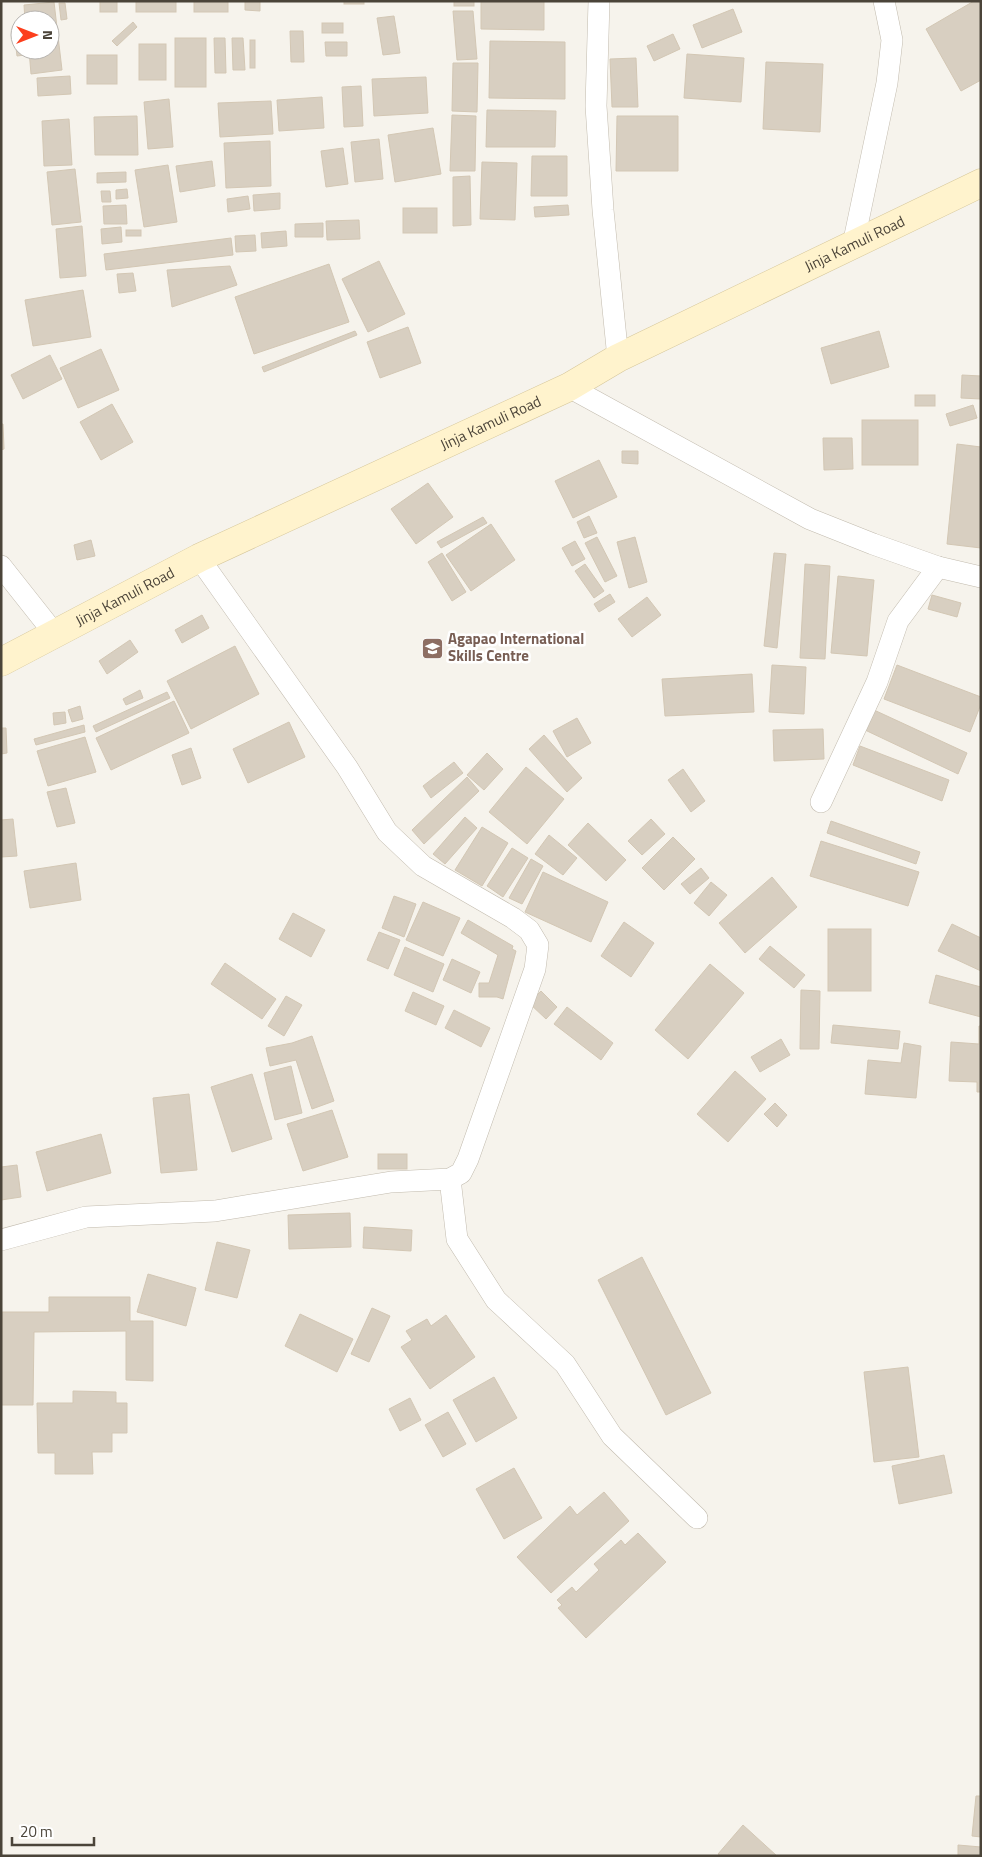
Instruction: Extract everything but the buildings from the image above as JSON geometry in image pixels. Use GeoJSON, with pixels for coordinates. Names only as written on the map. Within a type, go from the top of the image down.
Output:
{"type":"FeatureCollection","features":[{"type":"Feature","properties":{"kind":"main road","name":"Jinja Kamuli Road"},"geometry":{"type":"LineString","coordinates":[[1,662],[199,558],[569,387],[618,358],[981,183]]}},
{"type":"Feature","properties":{"kind":"street"},"geometry":{"type":"LineString","coordinates":[[599,1],[596,106],[603,210],[618,358]]}},
{"type":"Feature","properties":{"kind":"street"},"geometry":{"type":"LineString","coordinates":[[853,245],[887,83],[892,40],[884,1]]}},
{"type":"Feature","properties":{"kind":"street"},"geometry":{"type":"LineString","coordinates":[[569,387],[810,519],[938,567],[981,577]]}},
{"type":"Feature","properties":{"kind":"street"},"geometry":{"type":"LineString","coordinates":[[1,1240],[86,1217],[215,1211],[391,1182],[450,1179],[461,1173],[468,1159],[535,969],[538,945],[529,930],[513,918],[423,866],[387,832],[347,767],[199,558]]}},
{"type":"Feature","properties":{"kind":"street"},"geometry":{"type":"LineString","coordinates":[[1,566],[54,633]]}},
{"type":"Feature","properties":{"kind":"street"},"geometry":{"type":"LineString","coordinates":[[821,802],[877,682],[898,621],[938,567]]}},
{"type":"Feature","properties":{"kind":"street"},"geometry":{"type":"LineString","coordinates":[[450,1179],[457,1240],[496,1300],[565,1364],[612,1436],[697,1518]]}},
{"type":"Feature","properties":{"kind":"place","name":"Agapao International Skills Centre"},"geometry":{"type":"Point","coordinates":[432,648]}}]}
